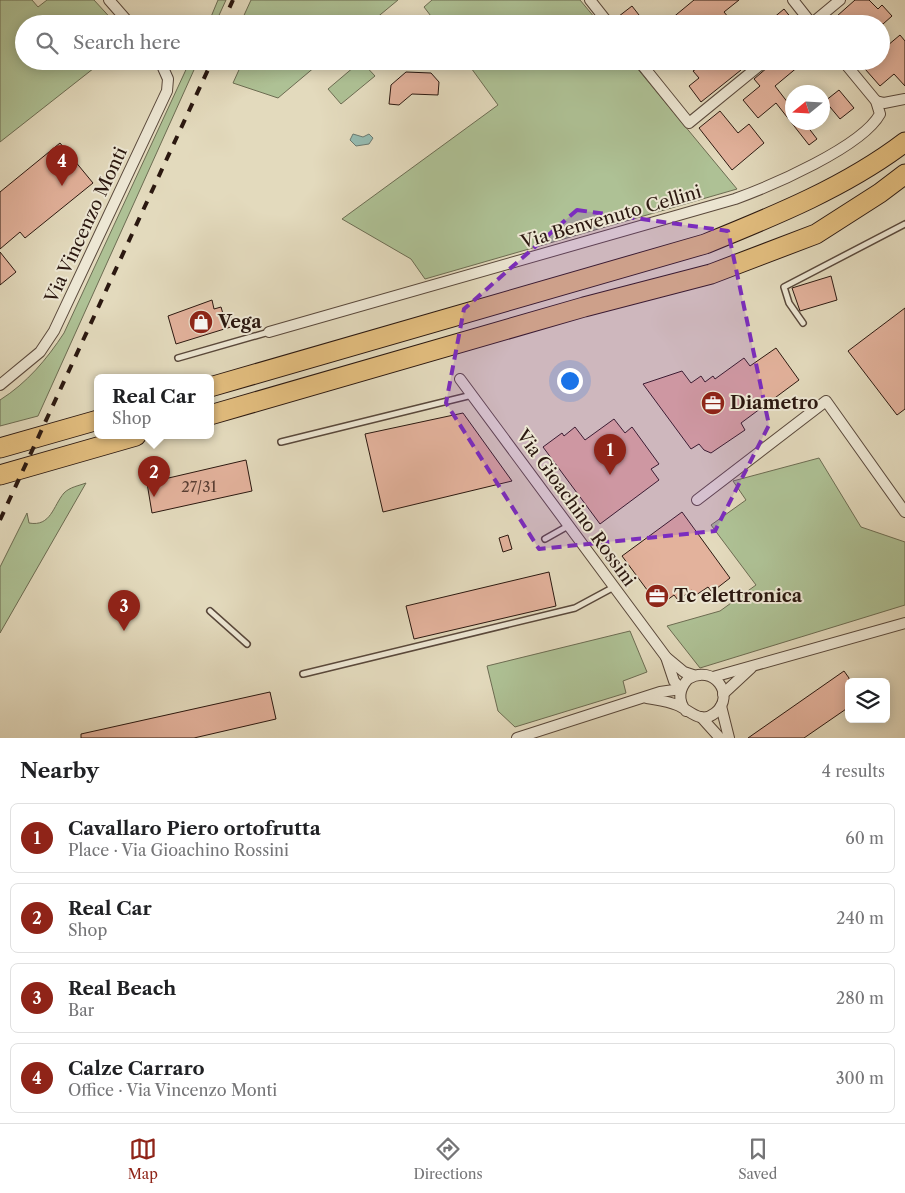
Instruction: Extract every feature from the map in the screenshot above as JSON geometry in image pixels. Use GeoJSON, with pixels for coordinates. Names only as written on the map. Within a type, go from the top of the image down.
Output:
{"type":"FeatureCollection","features":[{"type":"Feature","properties":{"kind":"highway"},"geometry":{"type":"LineString","coordinates":[[214,386],[705,244],[776,216],[823,191],[905,142]]}},
{"type":"Feature","properties":{"kind":"highway"},"geometry":{"type":"LineString","coordinates":[[214,414],[584,308],[711,274],[816,234],[880,193],[905,174]]}},
{"type":"Feature","properties":{"kind":"highway"},"geometry":{"type":"LineString","coordinates":[[0,448],[94,421]]}},
{"type":"Feature","properties":{"kind":"highway"},"geometry":{"type":"LineString","coordinates":[[0,475],[126,439]]}},
{"type":"Feature","properties":{"kind":"street"},"geometry":{"type":"LineString","coordinates":[[109,0],[122,15]]}},
{"type":"Feature","properties":{"kind":"street"},"geometry":{"type":"LineString","coordinates":[[793,0],[804,15]]}},
{"type":"Feature","properties":{"kind":"street"},"geometry":{"type":"LineString","coordinates":[[822,15],[840,0]]}},
{"type":"Feature","properties":{"kind":"street"},"geometry":{"type":"LineString","coordinates":[[596,2],[604,15]]}},
{"type":"Feature","properties":{"kind":"street","name":"Via Vincenzo Monti"},"geometry":{"type":"LineString","coordinates":[[0,385],[40,352],[54,331],[168,91],[168,79],[164,70]]}},
{"type":"Feature","properties":{"kind":"street"},"geometry":{"type":"LineString","coordinates":[[646,70],[689,123],[753,70]]}},
{"type":"Feature","properties":{"kind":"street"},"geometry":{"type":"LineString","coordinates":[[850,70],[876,101],[884,103],[905,99]]}},
{"type":"Feature","properties":{"kind":"street","name":"Via Benvenuto Cellini"},"geometry":{"type":"LineString","coordinates":[[270,332],[735,199],[769,187],[806,168],[873,126],[880,114],[876,101]]}},
{"type":"Feature","properties":{"kind":"street","name":"Via Gioachino Rossini"},"geometry":{"type":"LineString","coordinates":[[460,379],[666,657],[684,672],[693,675]]}},
{"type":"Feature","properties":{"kind":"street"},"geometry":{"type":"LineString","coordinates":[[697,500],[826,401],[905,512]]}},
{"type":"Feature","properties":{"kind":"street"},"geometry":{"type":"LineString","coordinates":[[713,677],[751,668],[905,623]]}},
{"type":"Feature","properties":{"kind":"street","name":"Via Gioachino Rossini"},"geometry":{"type":"LineString","coordinates":[[666,657],[674,681],[681,689]]}},
{"type":"Feature","properties":{"kind":"street"},"geometry":{"type":"LineString","coordinates":[[723,694],[751,668]]}},
{"type":"Feature","properties":{"kind":"street"},"geometry":{"type":"LineString","coordinates":[[686,711],[680,698],[681,689],[688,678],[693,675],[707,674],[713,677],[720,684],[723,694],[721,706],[729,738]]}},
{"type":"Feature","properties":{"kind":"street"},"geometry":{"type":"LineString","coordinates":[[517,738],[647,698],[660,692],[681,689]]}},
{"type":"Feature","properties":{"kind":"street"},"geometry":{"type":"LineString","coordinates":[[647,698],[678,705],[686,711],[701,717],[720,738]]}},
{"type":"Feature","properties":{"kind":"street"},"geometry":{"type":"LineString","coordinates":[[701,717],[712,715],[721,706]]}},
{"type":"Feature","properties":{"kind":"lane"},"geometry":{"type":"LineString","coordinates":[[803,323],[788,303],[784,287],[905,224]]}},
{"type":"Feature","properties":{"kind":"lane"},"geometry":{"type":"LineString","coordinates":[[178,358],[270,332]]}},
{"type":"Feature","properties":{"kind":"lane"},"geometry":{"type":"LineString","coordinates":[[281,442],[472,395]]}},
{"type":"Feature","properties":{"kind":"lane"},"geometry":{"type":"LineString","coordinates":[[545,539],[568,525]]}},
{"type":"Feature","properties":{"kind":"lane"},"geometry":{"type":"LineString","coordinates":[[303,674],[575,608],[614,587]]}},
{"type":"Feature","properties":{"kind":"lane"},"geometry":{"type":"LineString","coordinates":[[210,611],[247,644]]}},
{"type":"Feature","properties":{"kind":"highlighted area"},"geometry":{"type":"Polygon","coordinates":[[[577,210],[728,231],[769,425],[715,531],[539,549],[446,403],[464,309],[577,210]]]}},
{"type":"Feature","properties":{"kind":"green space"},"geometry":{"type":"Polygon","coordinates":[[[0,0],[32,0],[38,7],[47,0],[94,0],[108,15],[15,15],[15,70],[92,70],[0,142],[0,0]]]}},
{"type":"Feature","properties":{"kind":"green space"},"geometry":{"type":"Polygon","coordinates":[[[218,0],[226,0],[219,15],[212,15],[218,0]]]}},
{"type":"Feature","properties":{"kind":"green space"},"geometry":{"type":"Polygon","coordinates":[[[251,0],[398,0],[380,15],[244,15],[251,0]]]}},
{"type":"Feature","properties":{"kind":"green space"},"geometry":{"type":"Polygon","coordinates":[[[432,0],[580,0],[592,15],[430,15],[424,7],[432,0]]]}},
{"type":"Feature","properties":{"kind":"green space"},"geometry":{"type":"Polygon","coordinates":[[[186,70],[194,70],[38,416],[0,426],[0,400],[36,370],[64,333],[186,70]]]}},
{"type":"Feature","properties":{"kind":"green space"},"geometry":{"type":"Polygon","coordinates":[[[239,70],[311,70],[278,98],[233,83],[239,70]]]}},
{"type":"Feature","properties":{"kind":"green space"},"geometry":{"type":"Polygon","coordinates":[[[350,70],[369,70],[375,76],[341,104],[328,89],[350,70]]]}},
{"type":"Feature","properties":{"kind":"green space"},"geometry":{"type":"Polygon","coordinates":[[[473,70],[638,70],[737,189],[425,279],[411,259],[342,219],[498,105],[473,70]]]}},
{"type":"Feature","properties":{"kind":"green space"},"geometry":{"type":"Polygon","coordinates":[[[819,458],[861,527],[905,542],[905,605],[700,668],[667,626],[720,611],[756,585],[711,525],[746,500],[733,481],[819,458]]]}},
{"type":"Feature","properties":{"kind":"green space"},"geometry":{"type":"Polygon","coordinates":[[[86,483],[0,633],[0,567],[27,513],[29,523],[42,522],[51,514],[66,491],[86,483]]]}},
{"type":"Feature","properties":{"kind":"green space"},"geometry":{"type":"Polygon","coordinates":[[[630,631],[647,672],[623,681],[626,693],[515,727],[498,711],[487,666],[630,631]]]}},
{"type":"Feature","properties":{"kind":"water"},"geometry":{"type":"Polygon","coordinates":[[[353,134],[363,137],[369,134],[373,138],[369,144],[356,146],[350,140],[353,134]]]}},
{"type":"Feature","properties":{"kind":"building"},"geometry":{"type":"Polygon","coordinates":[[[694,0],[739,0],[724,12],[726,15],[676,15],[694,0]]]}},
{"type":"Feature","properties":{"kind":"building"},"geometry":{"type":"Polygon","coordinates":[[[855,0],[869,0],[878,9],[882,5],[892,16],[890,18],[890,15],[838,15],[855,0]]]}},
{"type":"Feature","properties":{"kind":"building"},"geometry":{"type":"Polygon","coordinates":[[[632,6],[639,15],[620,15],[632,6]]]}},
{"type":"Feature","properties":{"kind":"building"},"geometry":{"type":"Polygon","coordinates":[[[784,9],[789,15],[777,15],[784,9]]]}},
{"type":"Feature","properties":{"kind":"building"},"geometry":{"type":"Polygon","coordinates":[[[900,35],[905,41],[905,86],[894,74],[880,86],[866,70],[890,70],[890,43],[900,35]]]}},
{"type":"Feature","properties":{"kind":"building"},"geometry":{"type":"Polygon","coordinates":[[[741,70],[701,102],[689,86],[699,78],[693,71],[741,70]]]}},
{"type":"Feature","properties":{"kind":"building"},"geometry":{"type":"Polygon","coordinates":[[[764,70],[794,70],[775,86],[785,99],[785,114],[776,103],[758,118],[743,100],[760,86],[754,79],[764,70]]]}},
{"type":"Feature","properties":{"kind":"building"},"geometry":{"type":"Polygon","coordinates":[[[406,72],[431,73],[439,82],[438,95],[412,94],[399,105],[389,104],[391,85],[406,72]]]}},
{"type":"Feature","properties":{"kind":"building"},"geometry":{"type":"Polygon","coordinates":[[[839,90],[854,108],[840,119],[830,107],[830,97],[839,90]]]}},
{"type":"Feature","properties":{"kind":"building"},"geometry":{"type":"Polygon","coordinates":[[[720,111],[738,133],[749,124],[764,143],[732,170],[699,128],[720,111]]]}},
{"type":"Feature","properties":{"kind":"building"},"geometry":{"type":"Polygon","coordinates":[[[797,130],[810,130],[817,139],[809,145],[797,130]]]}},
{"type":"Feature","properties":{"kind":"building"},"geometry":{"type":"Polygon","coordinates":[[[60,143],[93,183],[25,238],[20,232],[0,249],[0,192],[60,143]]]}},
{"type":"Feature","properties":{"kind":"building"},"geometry":{"type":"Polygon","coordinates":[[[0,252],[16,272],[0,285],[0,252]]]}},
{"type":"Feature","properties":{"kind":"building"},"geometry":{"type":"Polygon","coordinates":[[[831,276],[837,300],[800,311],[792,288],[831,276]]]}},
{"type":"Feature","properties":{"kind":"building","name":"Vega"},"geometry":{"type":"Polygon","coordinates":[[[212,300],[214,309],[221,307],[224,317],[231,315],[234,326],[176,344],[168,316],[212,300]]]}},
{"type":"Feature","properties":{"kind":"building"},"geometry":{"type":"Polygon","coordinates":[[[905,308],[905,409],[897,415],[848,351],[905,308]]]}},
{"type":"Feature","properties":{"kind":"building","name":"Diametro"},"geometry":{"type":"Polygon","coordinates":[[[776,348],[799,380],[741,423],[745,430],[711,453],[704,450],[699,444],[691,449],[643,384],[682,371],[691,383],[701,376],[705,382],[713,376],[715,379],[744,358],[750,366],[776,348]]]}},
{"type":"Feature","properties":{"kind":"building"},"geometry":{"type":"Polygon","coordinates":[[[463,413],[512,481],[383,512],[365,434],[463,413]]]}},
{"type":"Feature","properties":{"kind":"building"},"geometry":{"type":"Polygon","coordinates":[[[614,419],[625,433],[632,427],[659,464],[651,469],[659,480],[600,524],[543,447],[562,433],[564,436],[575,427],[585,440],[614,419]]]}},
{"type":"Feature","properties":{"kind":"building"},"geometry":{"type":"Polygon","coordinates":[[[246,460],[252,491],[152,513],[147,483],[246,460]]]}},
{"type":"Feature","properties":{"kind":"building"},"geometry":{"type":"Polygon","coordinates":[[[682,512],[730,578],[712,592],[708,587],[696,595],[692,590],[678,600],[674,595],[659,606],[622,556],[682,512]]]}},
{"type":"Feature","properties":{"kind":"building"},"geometry":{"type":"Polygon","coordinates":[[[508,535],[512,549],[503,552],[499,538],[508,535]]]}},
{"type":"Feature","properties":{"kind":"building"},"geometry":{"type":"Polygon","coordinates":[[[549,572],[556,606],[414,639],[406,606],[549,572]]]}},
{"type":"Feature","properties":{"kind":"building"},"geometry":{"type":"Polygon","coordinates":[[[844,671],[849,678],[845,678],[845,710],[804,738],[748,738],[844,671]]]}},
{"type":"Feature","properties":{"kind":"building"},"geometry":{"type":"Polygon","coordinates":[[[270,692],[276,719],[194,738],[81,738],[81,734],[270,692]]]}},
{"type":"Feature","properties":{"kind":"railway"},"geometry":{"type":"LineString","coordinates":[[226,15],[233,0]]}},
{"type":"Feature","properties":{"kind":"railway"},"geometry":{"type":"LineString","coordinates":[[0,520],[208,70]]}},
{"type":"Feature","properties":{"kind":"place","name":"Calze Carraro"},"geometry":{"type":"Point","coordinates":[62,186]}},
{"type":"Feature","properties":{"kind":"place","name":"Vega"},"geometry":{"type":"Point","coordinates":[201,322]}},
{"type":"Feature","properties":{"kind":"place","name":"Diametro"},"geometry":{"type":"Point","coordinates":[713,403]}},
{"type":"Feature","properties":{"kind":"place","name":"Cavallaro Piero ortofrutta"},"geometry":{"type":"Point","coordinates":[610,475]}},
{"type":"Feature","properties":{"kind":"place","name":"Real Car"},"geometry":{"type":"Point","coordinates":[154,497]}},
{"type":"Feature","properties":{"kind":"place","name":"Tc elettronica"},"geometry":{"type":"Point","coordinates":[657,596]}},
{"type":"Feature","properties":{"kind":"place","name":"Real Beach"},"geometry":{"type":"Point","coordinates":[124,631]}}]}
